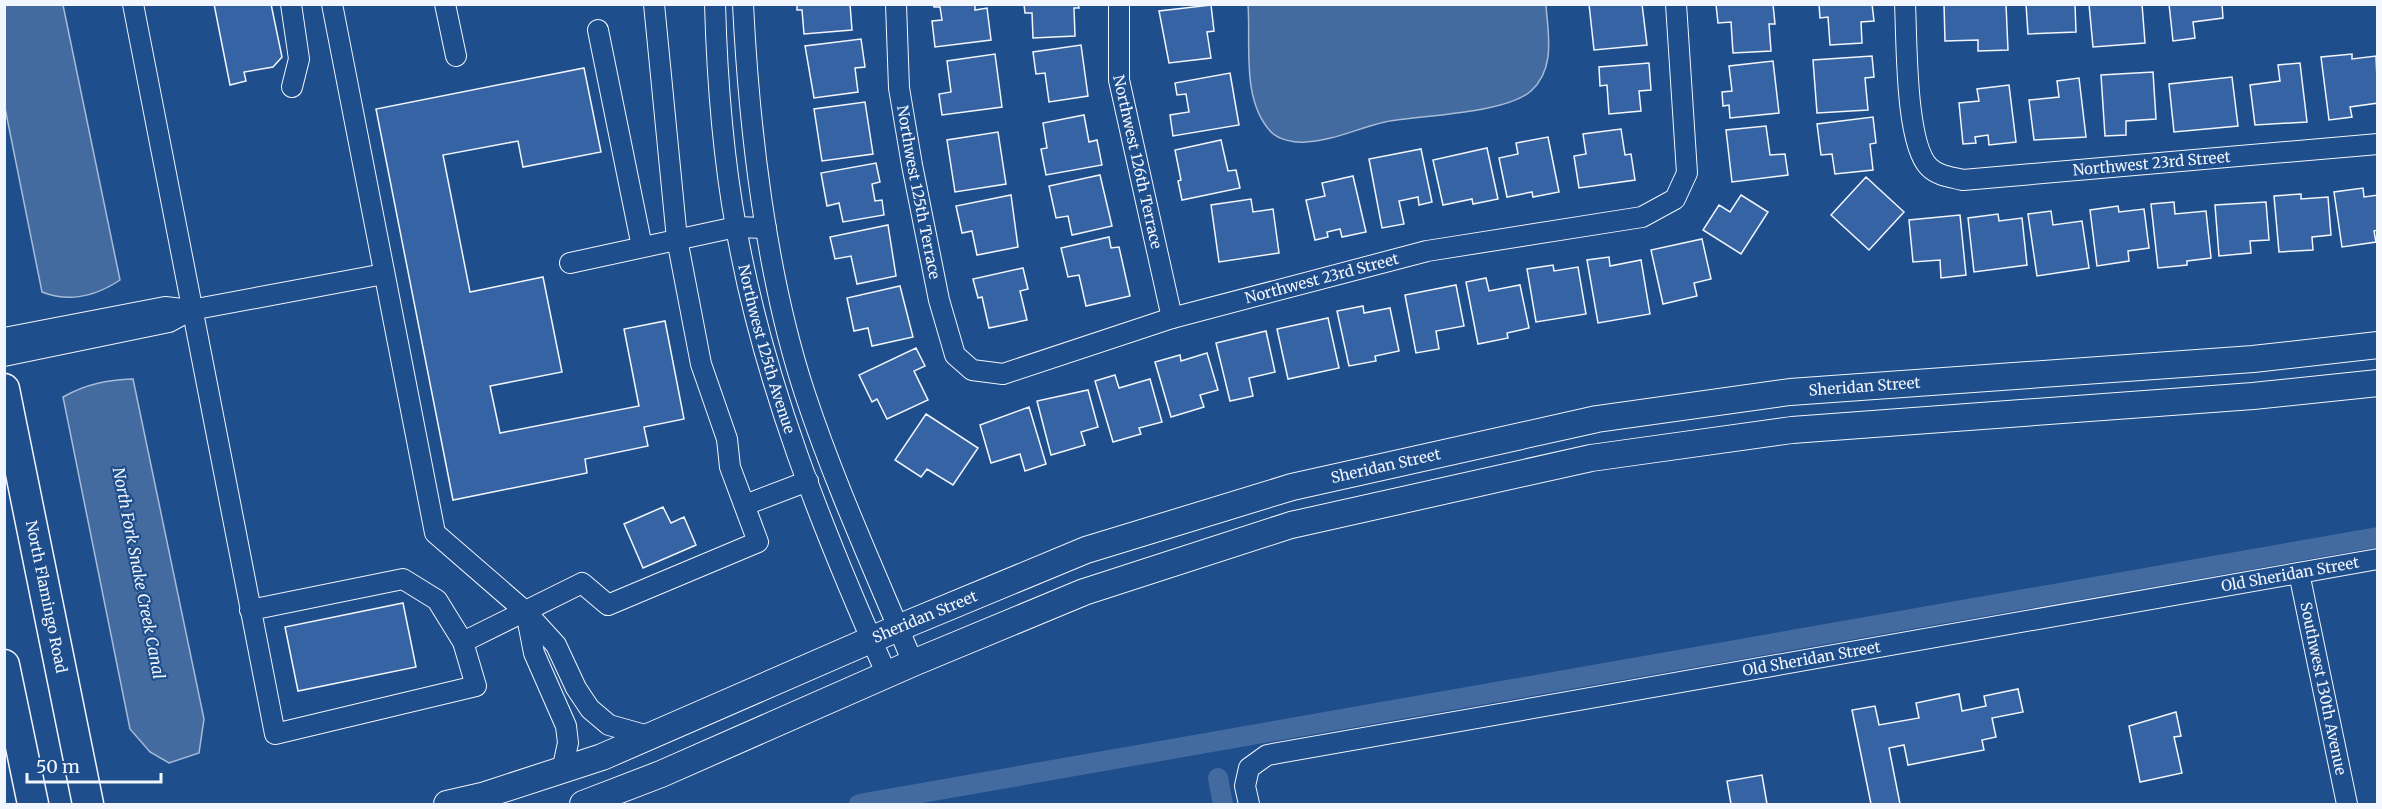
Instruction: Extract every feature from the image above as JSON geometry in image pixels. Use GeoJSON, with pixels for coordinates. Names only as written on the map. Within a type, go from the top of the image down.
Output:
{"type":"FeatureCollection","features":[{"type":"Feature","properties":{"kind":"highway","name":"North Flamingo Road"},"geometry":{"type":"LineString","coordinates":[[4,389],[88,804]]}},
{"type":"Feature","properties":{"kind":"highway"},"geometry":{"type":"LineString","coordinates":[[4,665],[33,804]]}},
{"type":"Feature","properties":{"kind":"main road","name":"Sheridan Street"},"geometry":{"type":"LineString","coordinates":[[447,804],[562,771],[652,736],[898,628],[1086,550],[1292,487],[1597,419],[1790,392],[2253,359],[2378,345]]}},
{"type":"Feature","properties":{"kind":"main road"},"geometry":{"type":"LineString","coordinates":[[583,804],[661,774],[913,663],[1084,592],[1291,525],[1591,458],[1792,430],[2253,396],[2378,383]]}},
{"type":"Feature","properties":{"kind":"street"},"geometry":{"type":"LineString","coordinates":[[132,4],[190,310],[250,610],[275,734],[476,686],[463,642],[436,600],[403,579],[250,610]]}},
{"type":"Feature","properties":{"kind":"street"},"geometry":{"type":"LineString","coordinates":[[291,4],[299,59],[292,87]]}},
{"type":"Feature","properties":{"kind":"street"},"geometry":{"type":"LineString","coordinates":[[332,4],[435,533],[526,612],[556,645],[576,688],[590,709],[609,725],[652,736]]}},
{"type":"Feature","properties":{"kind":"street"},"geometry":{"type":"LineString","coordinates":[[446,4],[456,57]]}},
{"type":"Feature","properties":{"kind":"street"},"geometry":{"type":"LineString","coordinates":[[463,642],[582,584],[608,605],[758,542],[730,467],[727,439],[701,364],[677,239],[654,4]]}},
{"type":"Feature","properties":{"kind":"street","name":"Northwest 125th Avenue"},"geometry":{"type":"LineString","coordinates":[[716,4],[717,58],[736,226],[779,401],[808,481],[886,675]]}},
{"type":"Feature","properties":{"kind":"street","name":"Northwest 125th Avenue"},"geometry":{"type":"LineString","coordinates":[[743,4],[746,54],[766,228],[788,331],[804,393],[829,462],[913,663]]}},
{"type":"Feature","properties":{"kind":"street","name":"Northwest 125th Terrace"},"geometry":{"type":"LineString","coordinates":[[896,4],[899,88],[939,300],[955,356],[972,370]]}},
{"type":"Feature","properties":{"kind":"street","name":"Northwest 126th Terrace"},"geometry":{"type":"LineString","coordinates":[[1119,4],[1119,80],[1172,318]]}},
{"type":"Feature","properties":{"kind":"street","name":"Northwest 23rd Street"},"geometry":{"type":"LineString","coordinates":[[972,370],[1004,374],[1172,318],[1427,251],[1642,217],[1675,199],[1687,173],[1676,4]]}},
{"type":"Feature","properties":{"kind":"street","name":"Northwest 23rd Street"},"geometry":{"type":"LineString","coordinates":[[1905,4],[1913,135],[1928,166],[1943,176],[1963,180],[2378,144]]}},
{"type":"Feature","properties":{"kind":"street"},"geometry":{"type":"LineString","coordinates":[[598,30],[642,247]]}},
{"type":"Feature","properties":{"kind":"street"},"geometry":{"type":"LineString","coordinates":[[570,263],[736,226],[766,228]]}},
{"type":"Feature","properties":{"kind":"street"},"geometry":{"type":"LineString","coordinates":[[4,338],[165,307],[190,310],[384,274]]}},
{"type":"Feature","properties":{"kind":"street"},"geometry":{"type":"LineString","coordinates":[[4,356],[169,322],[190,310]]}},
{"type":"Feature","properties":{"kind":"street"},"geometry":{"type":"LineString","coordinates":[[746,505],[808,481]]}},
{"type":"Feature","properties":{"kind":"street","name":"Old Sheridan Street"},"geometry":{"type":"LineString","coordinates":[[1249,804],[1245,786],[1249,768],[1267,755],[2378,559]]}},
{"type":"Feature","properties":{"kind":"street","name":"Southwest 130th Avenue"},"geometry":{"type":"LineString","coordinates":[[2299,573],[2347,804]]}},
{"type":"Feature","properties":{"kind":"street"},"geometry":{"type":"LineString","coordinates":[[526,612],[534,653],[551,686],[566,726],[568,743],[562,771]]}},
{"type":"Feature","properties":{"kind":"water"},"geometry":{"type":"Polygon","coordinates":[[[4,5],[63,5],[120,280],[92,294],[63,297],[42,292],[5,108],[4,5]]]}},
{"type":"Feature","properties":{"kind":"water"},"geometry":{"type":"Polygon","coordinates":[[[1248,5],[1546,5],[1549,50],[1539,82],[1519,99],[1462,113],[1385,122],[1315,141],[1292,141],[1278,137],[1271,132],[1255,104],[1249,71],[1248,5]]]}},
{"type":"Feature","properties":{"kind":"water","name":"North Fork Snake Creek Canal"},"geometry":{"type":"Polygon","coordinates":[[[133,379],[204,719],[199,753],[169,763],[150,752],[130,729],[63,397],[97,384],[133,379]]]}},
{"type":"Feature","properties":{"kind":"building"},"geometry":{"type":"Polygon","coordinates":[[[214,4],[271,4],[282,57],[273,67],[244,72],[246,81],[230,85],[214,4]]]}},
{"type":"Feature","properties":{"kind":"building"},"geometry":{"type":"Polygon","coordinates":[[[797,4],[850,4],[852,30],[804,34],[802,10],[797,10],[797,4]]]}},
{"type":"Feature","properties":{"kind":"building"},"geometry":{"type":"Polygon","coordinates":[[[933,4],[975,4],[975,10],[987,8],[991,40],[935,47],[932,21],[942,20],[940,7],[934,7],[933,4]]]}},
{"type":"Feature","properties":{"kind":"building"},"geometry":{"type":"Polygon","coordinates":[[[1024,4],[1078,4],[1079,8],[1074,8],[1075,36],[1033,38],[1032,13],[1025,13],[1024,4]]]}},
{"type":"Feature","properties":{"kind":"building"},"geometry":{"type":"Polygon","coordinates":[[[1589,4],[1642,4],[1647,45],[1594,50],[1589,4]]]}},
{"type":"Feature","properties":{"kind":"building"},"geometry":{"type":"Polygon","coordinates":[[[1716,4],[1773,4],[1775,24],[1769,24],[1771,51],[1733,53],[1731,22],[1718,23],[1716,4]]]}},
{"type":"Feature","properties":{"kind":"building"},"geometry":{"type":"Polygon","coordinates":[[[1819,4],[1872,4],[1874,21],[1861,22],[1862,43],[1830,45],[1828,17],[1820,18],[1819,4]]]}},
{"type":"Feature","properties":{"kind":"building"},"geometry":{"type":"Polygon","coordinates":[[[1944,4],[2006,4],[2008,50],[1978,51],[1978,40],[1945,41],[1944,4]]]}},
{"type":"Feature","properties":{"kind":"building"},"geometry":{"type":"Polygon","coordinates":[[[2026,4],[2075,4],[2076,32],[2028,34],[2026,4]]]}},
{"type":"Feature","properties":{"kind":"building"},"geometry":{"type":"Polygon","coordinates":[[[2089,4],[2142,4],[2145,43],[2093,47],[2089,4]]]}},
{"type":"Feature","properties":{"kind":"building"},"geometry":{"type":"Polygon","coordinates":[[[2169,4],[2222,4],[2223,18],[2193,22],[2195,38],[2173,41],[2169,4]]]}},
{"type":"Feature","properties":{"kind":"building"},"geometry":{"type":"Polygon","coordinates":[[[1211,5],[1214,31],[1207,32],[1211,58],[1169,63],[1159,11],[1211,5]]]}},
{"type":"Feature","properties":{"kind":"building"},"geometry":{"type":"Polygon","coordinates":[[[861,39],[865,67],[855,68],[858,92],[814,98],[805,46],[861,39]]]}},
{"type":"Feature","properties":{"kind":"building"},"geometry":{"type":"Polygon","coordinates":[[[1081,45],[1088,96],[1049,102],[1045,73],[1036,74],[1033,52],[1081,45]]]}},
{"type":"Feature","properties":{"kind":"building"},"geometry":{"type":"Polygon","coordinates":[[[995,54],[1002,107],[942,115],[939,94],[951,92],[947,61],[995,54]]]}},
{"type":"Feature","properties":{"kind":"building"},"geometry":{"type":"Polygon","coordinates":[[[2352,54],[2352,59],[2376,56],[2378,103],[2350,107],[2352,117],[2329,120],[2321,57],[2352,54]]]}},
{"type":"Feature","properties":{"kind":"building"},"geometry":{"type":"Polygon","coordinates":[[[1872,56],[1874,77],[1865,78],[1868,110],[1817,113],[1813,60],[1872,56]]]}},
{"type":"Feature","properties":{"kind":"building"},"geometry":{"type":"Polygon","coordinates":[[[1773,61],[1779,113],[1730,118],[1729,105],[1723,106],[1722,92],[1732,91],[1729,66],[1773,61]]]}},
{"type":"Feature","properties":{"kind":"building"},"geometry":{"type":"Polygon","coordinates":[[[1649,63],[1651,90],[1639,91],[1641,111],[1609,114],[1607,85],[1600,86],[1599,67],[1649,63]]]}},
{"type":"Feature","properties":{"kind":"building"},"geometry":{"type":"Polygon","coordinates":[[[2300,63],[2307,122],[2255,125],[2250,85],[2280,81],[2278,65],[2300,63]]]}},
{"type":"Feature","properties":{"kind":"building"},"geometry":{"type":"Polygon","coordinates":[[[584,68],[601,152],[523,167],[518,141],[443,155],[470,292],[543,277],[562,372],[490,386],[500,433],[639,406],[624,329],[665,321],[684,419],[644,427],[648,446],[585,459],[587,473],[453,500],[376,109],[584,68]]]}},
{"type":"Feature","properties":{"kind":"building"},"geometry":{"type":"Polygon","coordinates":[[[2153,72],[2156,119],[2126,121],[2126,135],[2105,136],[2101,75],[2153,72]]]}},
{"type":"Feature","properties":{"kind":"building"},"geometry":{"type":"Polygon","coordinates":[[[1230,73],[1239,125],[1173,136],[1170,115],[1189,112],[1186,94],[1177,95],[1175,83],[1230,73]]]}},
{"type":"Feature","properties":{"kind":"building"},"geometry":{"type":"Polygon","coordinates":[[[2232,77],[2238,126],[2174,132],[2169,84],[2232,77]]]}},
{"type":"Feature","properties":{"kind":"building"},"geometry":{"type":"Polygon","coordinates":[[[2079,78],[2086,137],[2034,140],[2029,100],[2059,97],[2057,81],[2079,78]]]}},
{"type":"Feature","properties":{"kind":"building"},"geometry":{"type":"Polygon","coordinates":[[[2009,85],[2016,142],[1989,145],[1988,135],[1975,137],[1976,143],[1963,144],[1959,103],[1979,101],[1977,89],[2009,85]]]}},
{"type":"Feature","properties":{"kind":"building"},"geometry":{"type":"Polygon","coordinates":[[[865,102],[873,154],[822,161],[814,109],[865,102]]]}},
{"type":"Feature","properties":{"kind":"building"},"geometry":{"type":"Polygon","coordinates":[[[1084,115],[1089,142],[1097,140],[1102,165],[1046,175],[1041,149],[1047,148],[1043,123],[1084,115]]]}},
{"type":"Feature","properties":{"kind":"building"},"geometry":{"type":"Polygon","coordinates":[[[1873,117],[1876,143],[1870,144],[1873,170],[1835,174],[1832,154],[1821,155],[1817,124],[1873,117]]]}},
{"type":"Feature","properties":{"kind":"building"},"geometry":{"type":"Polygon","coordinates":[[[1766,126],[1770,155],[1785,154],[1788,175],[1732,182],[1726,130],[1766,126]]]}},
{"type":"Feature","properties":{"kind":"building"},"geometry":{"type":"Polygon","coordinates":[[[1621,129],[1625,155],[1631,154],[1635,180],[1579,188],[1574,156],[1586,154],[1583,134],[1621,129]]]}},
{"type":"Feature","properties":{"kind":"building"},"geometry":{"type":"Polygon","coordinates":[[[998,132],[1006,184],[955,192],[947,140],[998,132]]]}},
{"type":"Feature","properties":{"kind":"building"},"geometry":{"type":"Polygon","coordinates":[[[1548,137],[1559,192],[1533,197],[1532,192],[1507,197],[1499,158],[1518,154],[1516,143],[1548,137]]]}},
{"type":"Feature","properties":{"kind":"building"},"geometry":{"type":"Polygon","coordinates":[[[1221,140],[1228,171],[1236,170],[1240,188],[1182,200],[1175,150],[1221,140]]]}},
{"type":"Feature","properties":{"kind":"building"},"geometry":{"type":"Polygon","coordinates":[[[1487,148],[1498,199],[1473,204],[1472,199],[1443,205],[1433,160],[1487,148]]]}},
{"type":"Feature","properties":{"kind":"building"},"geometry":{"type":"Polygon","coordinates":[[[1421,149],[1432,202],[1419,205],[1418,197],[1399,201],[1404,224],[1382,228],[1369,159],[1421,149]]]}},
{"type":"Feature","properties":{"kind":"building"},"geometry":{"type":"Polygon","coordinates":[[[876,163],[880,182],[872,184],[875,201],[882,200],[884,215],[843,222],[839,203],[827,206],[821,173],[876,163]]]}},
{"type":"Feature","properties":{"kind":"building"},"geometry":{"type":"Polygon","coordinates":[[[1100,175],[1112,226],[1072,235],[1068,216],[1056,218],[1049,186],[1100,175]]]}},
{"type":"Feature","properties":{"kind":"building"},"geometry":{"type":"Polygon","coordinates":[[[1353,176],[1366,232],[1342,237],[1340,229],[1327,232],[1328,237],[1315,240],[1306,200],[1325,196],[1322,183],[1353,176]]]}},
{"type":"Feature","properties":{"kind":"building"},"geometry":{"type":"Polygon","coordinates":[[[1866,177],[1904,212],[1869,250],[1831,215],[1866,177]]]}},
{"type":"Feature","properties":{"kind":"building"},"geometry":{"type":"Polygon","coordinates":[[[2363,188],[2364,197],[2378,195],[2378,230],[2374,231],[2376,242],[2342,247],[2334,192],[2363,188]]]}},
{"type":"Feature","properties":{"kind":"building"},"geometry":{"type":"Polygon","coordinates":[[[2301,194],[2301,199],[2328,197],[2331,235],[2312,237],[2313,250],[2279,252],[2274,196],[2301,194]]]}},
{"type":"Feature","properties":{"kind":"building"},"geometry":{"type":"Polygon","coordinates":[[[1011,195],[1018,247],[977,255],[972,231],[962,233],[956,206],[1011,195]]]}},
{"type":"Feature","properties":{"kind":"building"},"geometry":{"type":"Polygon","coordinates":[[[1741,195],[1768,212],[1741,254],[1703,230],[1719,205],[1730,212],[1741,195]]]}},
{"type":"Feature","properties":{"kind":"building"},"geometry":{"type":"Polygon","coordinates":[[[1251,199],[1253,212],[1273,209],[1279,253],[1219,262],[1211,205],[1251,199]]]}},
{"type":"Feature","properties":{"kind":"building"},"geometry":{"type":"Polygon","coordinates":[[[2174,202],[2175,214],[2206,211],[2211,258],[2187,261],[2187,265],[2158,268],[2151,204],[2174,202]]]}},
{"type":"Feature","properties":{"kind":"building"},"geometry":{"type":"Polygon","coordinates":[[[2266,202],[2269,240],[2250,241],[2251,253],[2219,256],[2215,205],[2266,202]]]}},
{"type":"Feature","properties":{"kind":"building"},"geometry":{"type":"Polygon","coordinates":[[[2118,206],[2119,212],[2144,209],[2149,248],[2128,251],[2129,261],[2097,266],[2090,210],[2118,206]]]}},
{"type":"Feature","properties":{"kind":"building"},"geometry":{"type":"Polygon","coordinates":[[[2051,211],[2053,225],[2082,221],[2089,268],[2037,276],[2028,214],[2051,211]]]}},
{"type":"Feature","properties":{"kind":"building"},"geometry":{"type":"Polygon","coordinates":[[[1998,214],[1999,221],[2022,218],[2027,265],[1974,272],[1968,218],[1998,214]]]}},
{"type":"Feature","properties":{"kind":"building"},"geometry":{"type":"Polygon","coordinates":[[[1960,215],[1966,275],[1941,278],[1940,260],[1913,262],[1909,220],[1960,215]]]}},
{"type":"Feature","properties":{"kind":"building"},"geometry":{"type":"Polygon","coordinates":[[[888,225],[896,276],[857,284],[851,256],[835,259],[830,237],[888,225]]]}},
{"type":"Feature","properties":{"kind":"building"},"geometry":{"type":"Polygon","coordinates":[[[1109,237],[1111,248],[1119,247],[1130,296],[1086,306],[1079,275],[1068,277],[1061,248],[1109,237]]]}},
{"type":"Feature","properties":{"kind":"building"},"geometry":{"type":"Polygon","coordinates":[[[1702,239],[1711,279],[1694,283],[1697,296],[1663,304],[1651,250],[1702,239]]]}},
{"type":"Feature","properties":{"kind":"building"},"geometry":{"type":"Polygon","coordinates":[[[1609,257],[1610,266],[1641,260],[1650,314],[1598,323],[1587,260],[1609,257]]]}},
{"type":"Feature","properties":{"kind":"building"},"geometry":{"type":"Polygon","coordinates":[[[1553,265],[1554,271],[1578,267],[1586,314],[1536,322],[1527,269],[1553,265]]]}},
{"type":"Feature","properties":{"kind":"building"},"geometry":{"type":"Polygon","coordinates":[[[1023,268],[1028,289],[1020,291],[1027,320],[989,328],[982,297],[978,298],[973,279],[1023,268]]]}},
{"type":"Feature","properties":{"kind":"building"},"geometry":{"type":"Polygon","coordinates":[[[1486,278],[1489,291],[1520,285],[1529,328],[1507,333],[1508,338],[1478,344],[1466,282],[1486,278]]]}},
{"type":"Feature","properties":{"kind":"building"},"geometry":{"type":"Polygon","coordinates":[[[1456,285],[1464,326],[1436,331],[1439,349],[1416,353],[1405,295],[1456,285]]]}},
{"type":"Feature","properties":{"kind":"building"},"geometry":{"type":"Polygon","coordinates":[[[900,286],[913,337],[872,346],[868,328],[854,331],[847,298],[900,286]]]}},
{"type":"Feature","properties":{"kind":"building"},"geometry":{"type":"Polygon","coordinates":[[[1363,306],[1364,313],[1390,308],[1399,351],[1375,356],[1376,361],[1349,366],[1337,311],[1363,306]]]}},
{"type":"Feature","properties":{"kind":"building"},"geometry":{"type":"Polygon","coordinates":[[[1328,318],[1339,368],[1288,379],[1277,329],[1328,318]]]}},
{"type":"Feature","properties":{"kind":"building"},"geometry":{"type":"Polygon","coordinates":[[[1266,331],[1275,372],[1249,378],[1253,396],[1230,401],[1216,343],[1266,331]]]}},
{"type":"Feature","properties":{"kind":"building"},"geometry":{"type":"Polygon","coordinates":[[[916,348],[925,366],[914,371],[928,400],[887,419],[877,399],[872,402],[859,375],[916,348]]]}},
{"type":"Feature","properties":{"kind":"building"},"geometry":{"type":"Polygon","coordinates":[[[1207,353],[1218,390],[1200,395],[1204,407],[1171,417],[1155,362],[1180,355],[1181,361],[1207,353]]]}},
{"type":"Feature","properties":{"kind":"building"},"geometry":{"type":"Polygon","coordinates":[[[1115,375],[1119,388],[1150,379],[1162,422],[1139,428],[1141,434],[1113,442],[1095,381],[1115,375]]]}},
{"type":"Feature","properties":{"kind":"building"},"geometry":{"type":"Polygon","coordinates":[[[1088,390],[1098,427],[1081,432],[1085,445],[1051,455],[1037,401],[1088,390]]]}},
{"type":"Feature","properties":{"kind":"building"},"geometry":{"type":"Polygon","coordinates":[[[1029,407],[1046,464],[1025,471],[1020,454],[991,463],[980,425],[1029,407]]]}},
{"type":"Feature","properties":{"kind":"building"},"geometry":{"type":"Polygon","coordinates":[[[926,414],[978,448],[953,485],[927,469],[921,477],[895,460],[926,414]]]}},
{"type":"Feature","properties":{"kind":"building"},"geometry":{"type":"Polygon","coordinates":[[[663,507],[671,523],[684,517],[696,545],[643,568],[624,524],[663,507]]]}},
{"type":"Feature","properties":{"kind":"building"},"geometry":{"type":"Polygon","coordinates":[[[403,603],[416,667],[298,691],[285,627],[403,603]]]}},
{"type":"Feature","properties":{"kind":"building"},"geometry":{"type":"Polygon","coordinates":[[[2018,689],[2023,712],[1992,718],[1996,737],[1982,740],[1984,750],[1908,765],[1904,745],[1889,748],[1900,804],[1871,804],[1852,710],[1875,706],[1879,725],[1919,718],[1916,703],[1959,694],[1962,711],[1986,706],[1984,696],[2018,689]]]}},
{"type":"Feature","properties":{"kind":"building"},"geometry":{"type":"Polygon","coordinates":[[[2176,712],[2181,736],[2174,737],[2182,773],[2140,782],[2129,726],[2176,712]]]}},
{"type":"Feature","properties":{"kind":"building"},"geometry":{"type":"Polygon","coordinates":[[[1762,775],[1767,804],[1731,804],[1727,781],[1762,775]]]}},
{"type":"Feature","properties":{"kind":"waterway"},"geometry":{"type":"LineString","coordinates":[[859,804],[2378,537]]}},
{"type":"Feature","properties":{"kind":"waterway"},"geometry":{"type":"LineString","coordinates":[[1218,778],[1223,804]]}}]}
